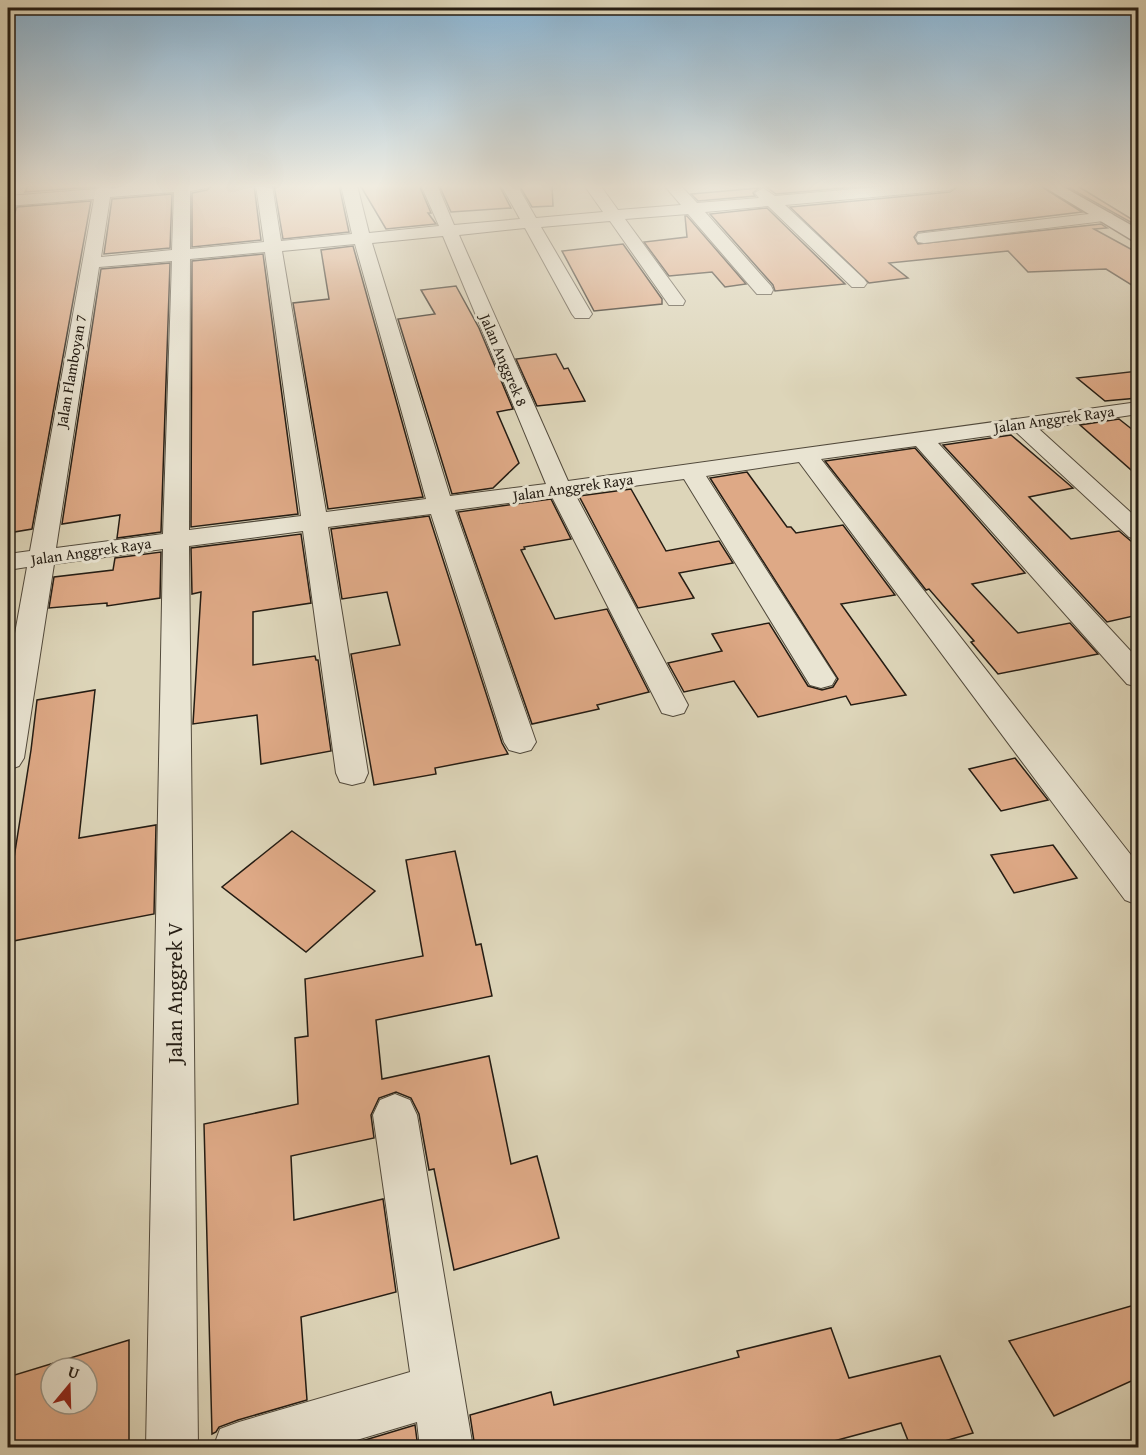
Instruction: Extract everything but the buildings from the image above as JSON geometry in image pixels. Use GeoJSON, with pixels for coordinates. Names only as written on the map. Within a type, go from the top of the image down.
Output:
{"type":"FeatureCollection","features":[{"type":"Feature","properties":{"kind":"street","name":"Jalan Flamboyan 7"},"geometry":{"type":"LineString","coordinates":[[8,758],[39,558],[92,253]]}},
{"type":"Feature","properties":{"kind":"street"},"geometry":{"type":"LineString","coordinates":[[90,263],[194,253]]}},
{"type":"Feature","properties":{"kind":"street"},"geometry":{"type":"LineString","coordinates":[[274,253],[352,773]]}},
{"type":"Feature","properties":{"kind":"street"},"geometry":{"type":"LineString","coordinates":[[367,253],[440,504],[520,742]]}},
{"type":"Feature","properties":{"kind":"street","name":"Jalan Anggrek 8"},"geometry":{"type":"LineString","coordinates":[[458,253],[560,489],[673,705]]}},
{"type":"Feature","properties":{"kind":"street"},"geometry":{"type":"LineString","coordinates":[[548,253],[582,314]]}},
{"type":"Feature","properties":{"kind":"street"},"geometry":{"type":"LineString","coordinates":[[642,253],[676,300]]}},
{"type":"Feature","properties":{"kind":"street"},"geometry":{"type":"LineString","coordinates":[[732,253],[764,290]]}},
{"type":"Feature","properties":{"kind":"street"},"geometry":{"type":"LineString","coordinates":[[826,253],[858,283]]}},
{"type":"Feature","properties":{"kind":"street","name":"Jalan Anggrek V"},"geometry":{"type":"LineString","coordinates":[[172,1448],[176,539],[181,254]]}},
{"type":"Feature","properties":{"kind":"street","name":"Jalan Anggrek Raya"},"geometry":{"type":"LineString","coordinates":[[8,562],[560,489],[920,437],[1021,424],[1133,414]]}},
{"type":"Feature","properties":{"kind":"street"},"geometry":{"type":"LineString","coordinates":[[1021,424],[1138,532]]}},
{"type":"Feature","properties":{"kind":"street"},"geometry":{"type":"LineString","coordinates":[[920,437],[1138,677]]}},
{"type":"Feature","properties":{"kind":"street"},"geometry":{"type":"LineString","coordinates":[[805,454],[1138,890]]}},
{"type":"Feature","properties":{"kind":"street"},"geometry":{"type":"LineString","coordinates":[[690,470],[821,678]]}},
{"type":"Feature","properties":{"kind":"street"},"geometry":{"type":"LineString","coordinates":[[395,1115],[447,1448]]}},
{"type":"Feature","properties":{"kind":"street"},"geometry":{"type":"LineString","coordinates":[[239,1448],[438,1389]]}}]}
